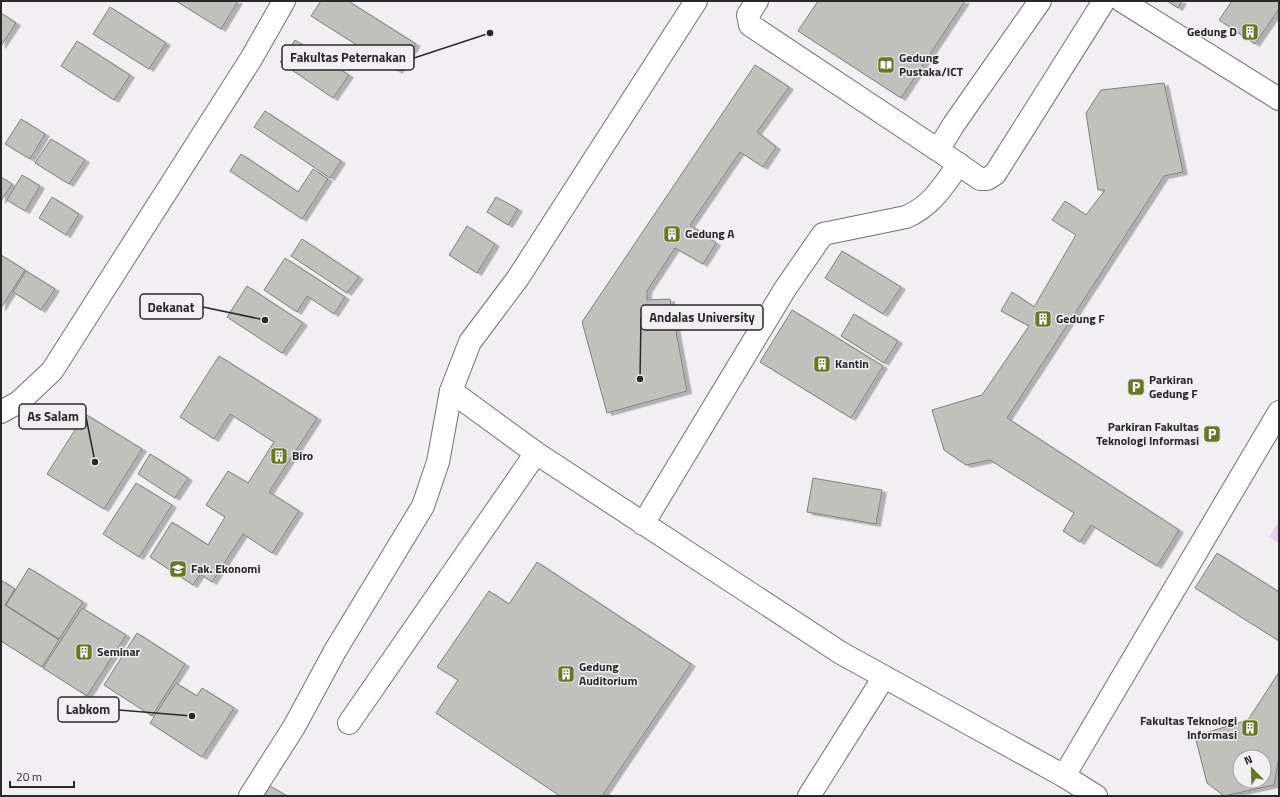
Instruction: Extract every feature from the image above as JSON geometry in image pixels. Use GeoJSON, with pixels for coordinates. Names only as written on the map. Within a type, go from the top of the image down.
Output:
{"type":"FeatureCollection","features":[{"type":"Feature","properties":{"kind":"street"},"geometry":{"type":"LineString","coordinates":[[1,412],[19,402],[52,371],[251,59],[284,1]]}},
{"type":"Feature","properties":{"kind":"street"},"geometry":{"type":"LineString","coordinates":[[250,796],[294,727],[335,651],[423,506],[438,462],[451,391],[470,342],[518,278],[696,1]]}},
{"type":"Feature","properties":{"kind":"street"},"geometry":{"type":"LineString","coordinates":[[758,1],[748,15],[750,25],[980,179],[987,179],[995,174],[1104,1]]}},
{"type":"Feature","properties":{"kind":"street"},"geometry":{"type":"LineString","coordinates":[[938,150],[954,124],[1040,1]]}},
{"type":"Feature","properties":{"kind":"street"},"geometry":{"type":"LineString","coordinates":[[1122,1],[1279,99]]}},
{"type":"Feature","properties":{"kind":"street"},"geometry":{"type":"LineString","coordinates":[[643,524],[789,283],[823,234],[906,217],[919,212],[930,204],[959,164]]}},
{"type":"Feature","properties":{"kind":"street"},"geometry":{"type":"LineString","coordinates":[[451,391],[536,453],[841,653],[1064,776],[1096,796]]}},
{"type":"Feature","properties":{"kind":"street"},"geometry":{"type":"LineString","coordinates":[[1064,776],[1279,412]]}},
{"type":"Feature","properties":{"kind":"street"},"geometry":{"type":"LineString","coordinates":[[349,723],[536,453]]}},
{"type":"Feature","properties":{"kind":"street"},"geometry":{"type":"LineString","coordinates":[[809,796],[884,677]]}},
{"type":"Feature","properties":{"kind":"shaded area"},"geometry":{"type":"Polygon","coordinates":[[[1279,521],[1279,543],[1269,537],[1279,521]]]}},
{"type":"Feature","properties":{"kind":"building"},"geometry":{"type":"Polygon","coordinates":[[[176,1],[238,1],[221,29],[176,1]]]}},
{"type":"Feature","properties":{"kind":"building"},"geometry":{"type":"Polygon","coordinates":[[[321,1],[348,1],[416,44],[398,71],[311,16],[321,1]]]}},
{"type":"Feature","properties":{"kind":"building","name":"Gedung Pustaka/ICT"},"geometry":{"type":"Polygon","coordinates":[[[818,1],[965,1],[901,98],[798,31],[818,1]]]}},
{"type":"Feature","properties":{"kind":"building"},"geometry":{"type":"Polygon","coordinates":[[[1167,1],[1182,1],[1178,8],[1167,1]]]}},
{"type":"Feature","properties":{"kind":"building","name":"Gedung D"},"geometry":{"type":"Polygon","coordinates":[[[1232,1],[1279,1],[1279,9],[1255,44],[1219,20],[1232,1]]]}},
{"type":"Feature","properties":{"kind":"building"},"geometry":{"type":"Polygon","coordinates":[[[110,7],[166,43],[149,69],[93,34],[110,7]]]}},
{"type":"Feature","properties":{"kind":"building"},"geometry":{"type":"Polygon","coordinates":[[[1,13],[16,23],[1,46],[1,13]]]}},
{"type":"Feature","properties":{"kind":"building"},"geometry":{"type":"Polygon","coordinates":[[[295,40],[349,75],[333,98],[280,62],[295,40]]]}},
{"type":"Feature","properties":{"kind":"building"},"geometry":{"type":"Polygon","coordinates":[[[77,41],[130,75],[114,100],[61,66],[77,41]]]}},
{"type":"Feature","properties":{"kind":"building","name":"Gedung A"},"geometry":{"type":"Polygon","coordinates":[[[755,65],[789,87],[757,132],[776,147],[763,167],[740,152],[690,225],[716,243],[703,264],[675,248],[647,291],[647,300],[670,299],[687,391],[607,413],[582,322],[755,65]]]}},
{"type":"Feature","properties":{"kind":"building","name":"Gedung F"},"geometry":{"type":"Polygon","coordinates":[[[1164,83],[1183,172],[1164,176],[1007,418],[1179,530],[1157,566],[1091,525],[1080,542],[1063,531],[1074,513],[990,460],[966,465],[944,450],[932,410],[982,395],[1029,326],[1001,311],[1012,292],[1034,307],[1076,235],[1052,220],[1065,201],[1086,215],[1105,190],[1098,190],[1086,113],[1101,90],[1164,83]]]}},
{"type":"Feature","properties":{"kind":"building"},"geometry":{"type":"Polygon","coordinates":[[[265,111],[341,161],[330,178],[254,127],[265,111]]]}},
{"type":"Feature","properties":{"kind":"building"},"geometry":{"type":"Polygon","coordinates":[[[21,119],[45,134],[30,159],[5,144],[21,119]]]}},
{"type":"Feature","properties":{"kind":"building"},"geometry":{"type":"Polygon","coordinates":[[[51,139],[85,160],[69,184],[35,163],[51,139]]]}},
{"type":"Feature","properties":{"kind":"building"},"geometry":{"type":"Polygon","coordinates":[[[241,154],[298,192],[313,169],[328,179],[302,219],[230,171],[241,154]]]}},
{"type":"Feature","properties":{"kind":"building"},"geometry":{"type":"Polygon","coordinates":[[[22,175],[40,186],[25,211],[7,200],[22,175]]]}},
{"type":"Feature","properties":{"kind":"building"},"geometry":{"type":"Polygon","coordinates":[[[1,177],[12,184],[1,201],[1,177]]]}},
{"type":"Feature","properties":{"kind":"building"},"geometry":{"type":"Polygon","coordinates":[[[52,197],[79,214],[66,235],[39,218],[52,197]]]}},
{"type":"Feature","properties":{"kind":"building"},"geometry":{"type":"Polygon","coordinates":[[[496,197],[518,209],[508,225],[487,212],[496,197]]]}},
{"type":"Feature","properties":{"kind":"building"},"geometry":{"type":"Polygon","coordinates":[[[467,226],[495,244],[477,273],[449,255],[467,226]]]}},
{"type":"Feature","properties":{"kind":"building"},"geometry":{"type":"Polygon","coordinates":[[[302,239],[359,277],[347,293],[291,256],[302,239]]]}},
{"type":"Feature","properties":{"kind":"building"},"geometry":{"type":"Polygon","coordinates":[[[842,251],[901,287],[883,314],[825,278],[842,251]]]}},
{"type":"Feature","properties":{"kind":"building"},"geometry":{"type":"Polygon","coordinates":[[[1,255],[25,270],[1,308],[1,255]]]}},
{"type":"Feature","properties":{"kind":"building"},"geometry":{"type":"Polygon","coordinates":[[[285,258],[345,297],[334,314],[307,296],[297,312],[264,290],[285,258]]]}},
{"type":"Feature","properties":{"kind":"building"},"geometry":{"type":"Polygon","coordinates":[[[26,271],[55,289],[41,310],[13,292],[26,271]]]}},
{"type":"Feature","properties":{"kind":"building"},"geometry":{"type":"Polygon","coordinates":[[[247,286],[303,323],[282,353],[227,317],[247,286]]]}},
{"type":"Feature","properties":{"kind":"building","name":"Kantin"},"geometry":{"type":"Polygon","coordinates":[[[792,310],[883,366],[851,418],[760,362],[792,310]]]}},
{"type":"Feature","properties":{"kind":"building"},"geometry":{"type":"Polygon","coordinates":[[[854,314],[898,341],[884,363],[841,336],[854,314]]]}},
{"type":"Feature","properties":{"kind":"building","name":"Biro"},"geometry":{"type":"Polygon","coordinates":[[[219,356],[317,418],[269,492],[299,511],[272,553],[243,534],[212,582],[200,574],[193,585],[150,557],[172,522],[208,545],[225,517],[206,505],[228,471],[248,483],[274,442],[230,414],[214,439],[180,417],[219,356]]]}},
{"type":"Feature","properties":{"kind":"building"},"geometry":{"type":"Polygon","coordinates":[[[85,414],[142,449],[104,509],[47,474],[85,414]]]}},
{"type":"Feature","properties":{"kind":"building"},"geometry":{"type":"Polygon","coordinates":[[[150,454],[188,478],[175,498],[138,474],[150,454]]]}},
{"type":"Feature","properties":{"kind":"building"},"geometry":{"type":"Polygon","coordinates":[[[813,478],[882,490],[876,524],[807,512],[813,478]]]}},
{"type":"Feature","properties":{"kind":"building"},"geometry":{"type":"Polygon","coordinates":[[[136,483],[172,505],[139,557],[103,534],[136,483]]]}},
{"type":"Feature","properties":{"kind":"building"},"geometry":{"type":"Polygon","coordinates":[[[1217,553],[1279,592],[1279,641],[1195,588],[1217,553]]]}},
{"type":"Feature","properties":{"kind":"building","name":"Gedung Auditorium"},"geometry":{"type":"Polygon","coordinates":[[[537,562],[691,664],[602,796],[560,796],[436,713],[458,680],[437,667],[489,591],[509,604],[537,562]]]}},
{"type":"Feature","properties":{"kind":"building"},"geometry":{"type":"Polygon","coordinates":[[[29,568],[83,602],[59,639],[6,605],[29,568]]]}},
{"type":"Feature","properties":{"kind":"building"},"geometry":{"type":"Polygon","coordinates":[[[1,580],[15,589],[5,605],[59,640],[42,667],[1,641],[1,580]]]}},
{"type":"Feature","properties":{"kind":"building","name":"Seminar"},"geometry":{"type":"Polygon","coordinates":[[[82,608],[126,635],[87,696],[43,668],[82,608]]]}},
{"type":"Feature","properties":{"kind":"building"},"geometry":{"type":"Polygon","coordinates":[[[137,633],[185,664],[152,716],[104,685],[137,633]]]}},
{"type":"Feature","properties":{"kind":"building","name":"Fakultas Teknologi Informasi"},"geometry":{"type":"Polygon","coordinates":[[[1279,672],[1279,757],[1274,785],[1272,785],[1272,749],[1232,749],[1232,789],[1256,789],[1224,796],[1207,783],[1195,736],[1248,720],[1279,672]]]}},
{"type":"Feature","properties":{"kind":"building"},"geometry":{"type":"Polygon","coordinates":[[[176,683],[197,696],[202,688],[234,708],[202,757],[150,723],[176,683]]]}},
{"type":"Feature","properties":{"kind":"building"},"geometry":{"type":"Polygon","coordinates":[[[270,786],[287,796],[263,796],[270,786]]]}},
{"type":"Feature","properties":{"kind":"place","name":"Gedung D"},"geometry":{"type":"Point","coordinates":[1250,32]}},
{"type":"Feature","properties":{"kind":"place","name":"Fakultas Peternakan"},"geometry":{"type":"Point","coordinates":[490,33]}},
{"type":"Feature","properties":{"kind":"place","name":"Gedung Pustaka/ICT"},"geometry":{"type":"Point","coordinates":[886,65]}},
{"type":"Feature","properties":{"kind":"place","name":"Gedung A"},"geometry":{"type":"Point","coordinates":[672,234]}},
{"type":"Feature","properties":{"kind":"place","name":"Gedung F"},"geometry":{"type":"Point","coordinates":[1043,319]}},
{"type":"Feature","properties":{"kind":"place","name":"Dekanat"},"geometry":{"type":"Point","coordinates":[265,320]}},
{"type":"Feature","properties":{"kind":"place","name":"Kantin"},"geometry":{"type":"Point","coordinates":[822,364]}},
{"type":"Feature","properties":{"kind":"place","name":"Andalas University"},"geometry":{"type":"Point","coordinates":[640,379]}},
{"type":"Feature","properties":{"kind":"place","name":"Parkiran Gedung F"},"geometry":{"type":"Point","coordinates":[1136,387]}},
{"type":"Feature","properties":{"kind":"place","name":"Parkiran Fakultas Teknologi Informasi"},"geometry":{"type":"Point","coordinates":[1212,434]}},
{"type":"Feature","properties":{"kind":"place","name":"Biro"},"geometry":{"type":"Point","coordinates":[279,456]}},
{"type":"Feature","properties":{"kind":"place","name":"As Salam"},"geometry":{"type":"Point","coordinates":[95,462]}},
{"type":"Feature","properties":{"kind":"place","name":"Fak. Ekonomi"},"geometry":{"type":"Point","coordinates":[178,569]}},
{"type":"Feature","properties":{"kind":"place","name":"Seminar"},"geometry":{"type":"Point","coordinates":[84,652]}},
{"type":"Feature","properties":{"kind":"place","name":"Gedung Auditorium"},"geometry":{"type":"Point","coordinates":[566,674]}},
{"type":"Feature","properties":{"kind":"place","name":"Labkom"},"geometry":{"type":"Point","coordinates":[192,716]}},
{"type":"Feature","properties":{"kind":"place","name":"Fakultas Teknologi Informasi"},"geometry":{"type":"Point","coordinates":[1250,728]}}]}
